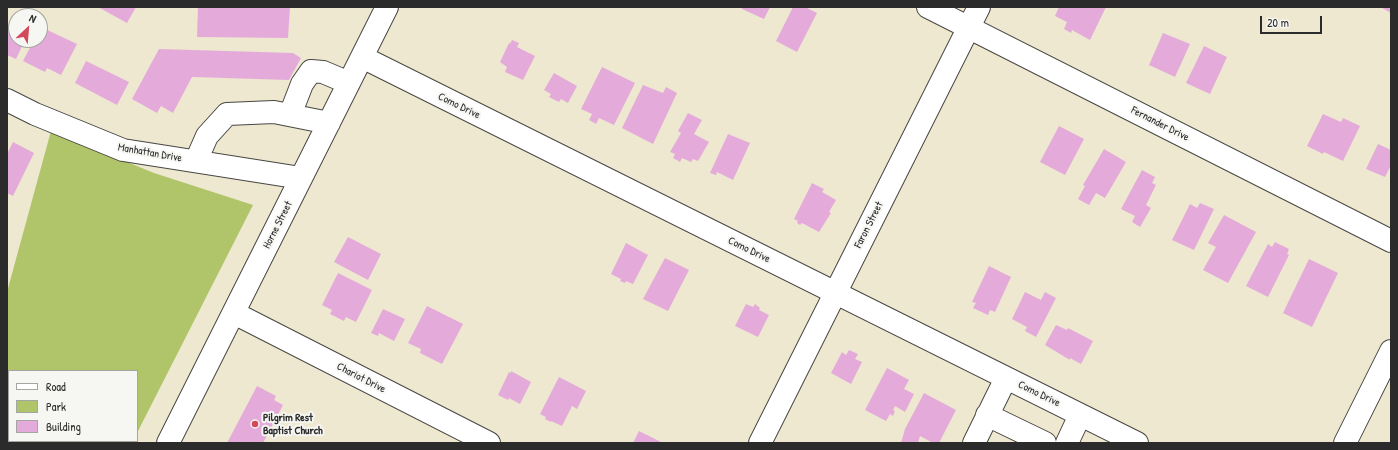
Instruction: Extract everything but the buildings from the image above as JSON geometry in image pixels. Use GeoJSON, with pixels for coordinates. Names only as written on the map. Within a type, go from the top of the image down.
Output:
{"type":"FeatureCollection","features":[{"type":"Feature","properties":{"kind":"street","name":"Horne Street"},"geometry":{"type":"LineString","coordinates":[[168,443],[387,7]]}},
{"type":"Feature","properties":{"kind":"street","name":"Fernander Drive"},"geometry":{"type":"LineString","coordinates":[[928,7],[1391,242]]}},
{"type":"Feature","properties":{"kind":"street","name":"Faron Street"},"geometry":{"type":"LineString","coordinates":[[760,443],[979,7]]}},
{"type":"Feature","properties":{"kind":"street","name":"Como Drive"},"geometry":{"type":"LineString","coordinates":[[362,57],[1137,443]]}},
{"type":"Feature","properties":{"kind":"street"},"geometry":{"type":"LineString","coordinates":[[290,115],[302,84],[311,71],[323,72],[349,83]]}},
{"type":"Feature","properties":{"kind":"street","name":"Manhattan Drive"},"geometry":{"type":"LineString","coordinates":[[7,100],[35,114],[123,150],[301,178]]}},
{"type":"Feature","properties":{"kind":"street"},"geometry":{"type":"LineString","coordinates":[[196,161],[207,136],[227,114],[274,112],[329,123]]}},
{"type":"Feature","properties":{"kind":"street","name":"Chariot Drive"},"geometry":{"type":"LineString","coordinates":[[234,312],[489,443]]}},
{"type":"Feature","properties":{"kind":"street"},"geometry":{"type":"LineString","coordinates":[[1345,443],[1391,351]]}},
{"type":"Feature","properties":{"kind":"street"},"geometry":{"type":"LineString","coordinates":[[974,443],[1006,378]]}},
{"type":"Feature","properties":{"kind":"street"},"geometry":{"type":"LineString","coordinates":[[987,415],[1045,443]]}},
{"type":"Feature","properties":{"kind":"street"},"geometry":{"type":"LineString","coordinates":[[1067,443],[1080,415]]}},
{"type":"Feature","properties":{"kind":"green space"},"geometry":{"type":"Polygon","coordinates":[[[51,131],[154,173],[253,205],[138,431],[138,370],[8,370],[8,442],[132,443],[7,443],[7,292],[51,131]]]}},
{"type":"Feature","properties":{"kind":"place","name":"Pilgrim Rest Baptist Church"},"geometry":{"type":"Point","coordinates":[255,424]}}]}
